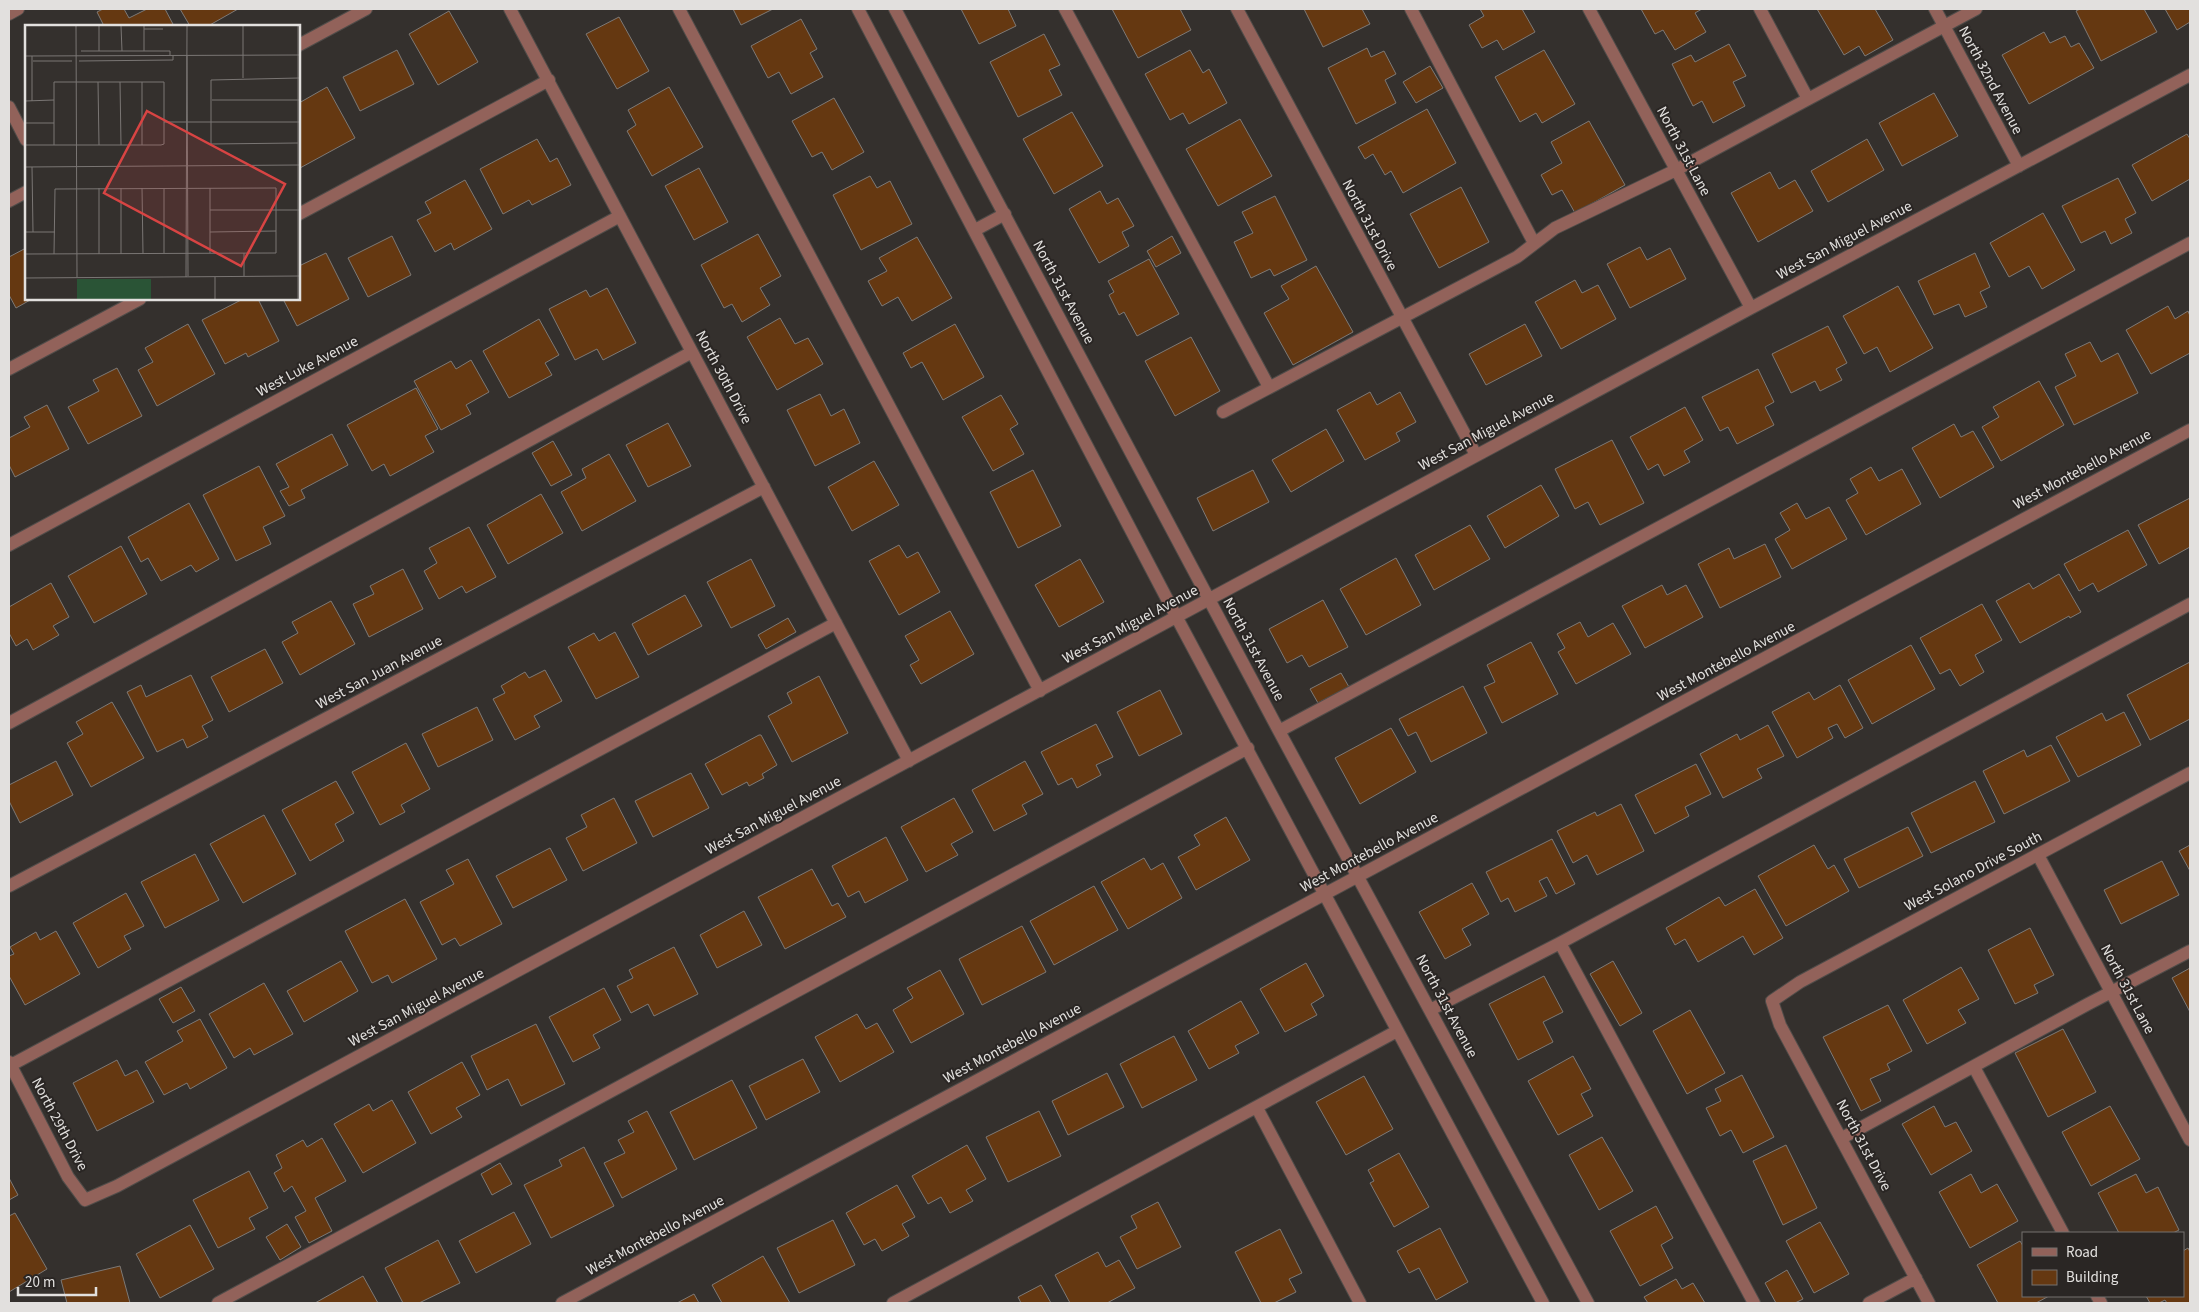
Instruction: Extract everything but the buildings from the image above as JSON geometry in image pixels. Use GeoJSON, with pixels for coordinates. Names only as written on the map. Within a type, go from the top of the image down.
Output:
{"type":"FeatureCollection","features":[{"type":"Feature","properties":{"kind":"street"},"geometry":{"type":"LineString","coordinates":[[9,14],[18,9]]}},
{"type":"Feature","properties":{"kind":"street"},"geometry":{"type":"LineString","coordinates":[[300,44],[366,9]]}},
{"type":"Feature","properties":{"kind":"street","name":"North 30th Drive"},"geometry":{"type":"LineString","coordinates":[[510,9],[909,761]]}},
{"type":"Feature","properties":{"kind":"street"},"geometry":{"type":"LineString","coordinates":[[679,9],[1040,691]]}},
{"type":"Feature","properties":{"kind":"street"},"geometry":{"type":"LineString","coordinates":[[858,9],[1177,618],[1543,1303]]}},
{"type":"Feature","properties":{"kind":"street","name":"North 31st Avenue"},"geometry":{"type":"LineString","coordinates":[[896,9],[1279,731],[1588,1303]]}},
{"type":"Feature","properties":{"kind":"street"},"geometry":{"type":"LineString","coordinates":[[1065,9],[1268,387]]}},
{"type":"Feature","properties":{"kind":"street","name":"North 31st Drive"},"geometry":{"type":"LineString","coordinates":[[1237,9],[1476,455]]}},
{"type":"Feature","properties":{"kind":"street"},"geometry":{"type":"LineString","coordinates":[[1411,9],[1534,243]]}},
{"type":"Feature","properties":{"kind":"street","name":"North 31st Lane"},"geometry":{"type":"LineString","coordinates":[[1589,9],[1751,308]]}},
{"type":"Feature","properties":{"kind":"street"},"geometry":{"type":"LineString","coordinates":[[1760,9],[1808,99]]}},
{"type":"Feature","properties":{"kind":"street","name":"North 32nd Avenue"},"geometry":{"type":"LineString","coordinates":[[1935,9],[2019,166]]}},
{"type":"Feature","properties":{"kind":"street"},"geometry":{"type":"LineString","coordinates":[[1223,412],[1516,257],[1555,228],[1676,170],[1976,9]]}},
{"type":"Feature","properties":{"kind":"street","name":"West San Miguel Avenue"},"geometry":{"type":"LineString","coordinates":[[85,1200],[117,1186],[1177,618],[1476,455],[2190,75]]}},
{"type":"Feature","properties":{"kind":"street"},"geometry":{"type":"LineString","coordinates":[[300,213],[549,80]]}},
{"type":"Feature","properties":{"kind":"street"},"geometry":{"type":"LineString","coordinates":[[9,106],[25,138]]}},
{"type":"Feature","properties":{"kind":"street"},"geometry":{"type":"LineString","coordinates":[[9,201],[25,193]]}},
{"type":"Feature","properties":{"kind":"street"},"geometry":{"type":"LineString","coordinates":[[975,230],[1005,214]]}},
{"type":"Feature","properties":{"kind":"street","name":"West Luke Avenue"},"geometry":{"type":"LineString","coordinates":[[9,545],[620,216]]}},
{"type":"Feature","properties":{"kind":"street"},"geometry":{"type":"LineString","coordinates":[[1279,731],[2190,243]]}},
{"type":"Feature","properties":{"kind":"street"},"geometry":{"type":"LineString","coordinates":[[9,369],[138,300]]}},
{"type":"Feature","properties":{"kind":"street"},"geometry":{"type":"LineString","coordinates":[[9,723],[692,352]]}},
{"type":"Feature","properties":{"kind":"street","name":"West Montebello Avenue"},"geometry":{"type":"LineString","coordinates":[[562,1303],[2190,430]]}},
{"type":"Feature","properties":{"kind":"street","name":"West San Juan Avenue"},"geometry":{"type":"LineString","coordinates":[[9,886],[764,487]]}},
{"type":"Feature","properties":{"kind":"street"},"geometry":{"type":"LineString","coordinates":[[1430,1010],[1560,943],[2190,604]]}},
{"type":"Feature","properties":{"kind":"street"},"geometry":{"type":"LineString","coordinates":[[10,1063],[836,623]]}},
{"type":"Feature","properties":{"kind":"street"},"geometry":{"type":"LineString","coordinates":[[218,1303],[1248,748]]}},
{"type":"Feature","properties":{"kind":"street","name":"West Solano Drive South"},"geometry":{"type":"LineString","coordinates":[[1772,1001],[1800,982],[2190,773]]}},
{"type":"Feature","properties":{"kind":"street","name":"North 31st Lane"},"geometry":{"type":"LineString","coordinates":[[2038,855],[2190,1140]]}},
{"type":"Feature","properties":{"kind":"street"},"geometry":{"type":"LineString","coordinates":[[1560,943],[1754,1303]]}},
{"type":"Feature","properties":{"kind":"street"},"geometry":{"type":"LineString","coordinates":[[1842,1138],[2190,951]]}},
{"type":"Feature","properties":{"kind":"street","name":"North 31st Drive"},"geometry":{"type":"LineString","coordinates":[[1772,1001],[1780,1025],[1929,1303]]}},
{"type":"Feature","properties":{"kind":"street"},"geometry":{"type":"LineString","coordinates":[[893,1303],[1397,1031]]}},
{"type":"Feature","properties":{"kind":"street","name":"North 29th Drive"},"geometry":{"type":"LineString","coordinates":[[10,1063],[68,1177],[85,1200]]}},
{"type":"Feature","properties":{"kind":"street"},"geometry":{"type":"LineString","coordinates":[[1974,1067],[2062,1232]]}},
{"type":"Feature","properties":{"kind":"street"},"geometry":{"type":"LineString","coordinates":[[1257,1108],[1360,1303]]}},
{"type":"Feature","properties":{"kind":"street"},"geometry":{"type":"LineString","coordinates":[[1869,1303],[1916,1278]]}}]}
